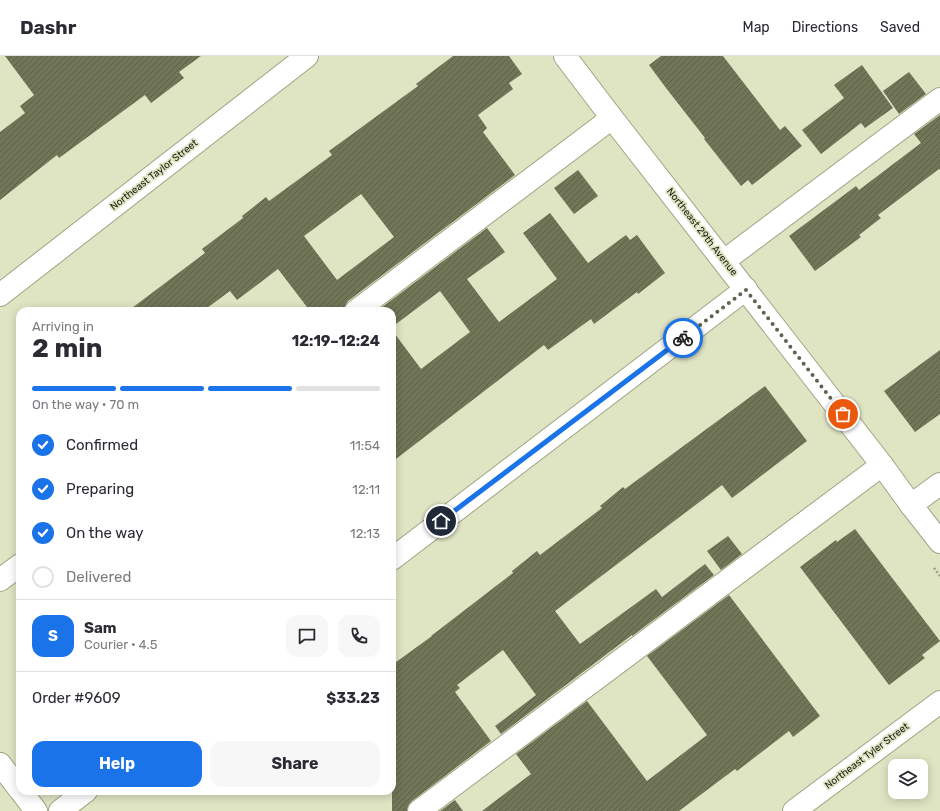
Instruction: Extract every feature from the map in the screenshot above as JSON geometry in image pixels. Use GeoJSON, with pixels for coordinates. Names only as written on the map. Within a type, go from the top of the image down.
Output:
{"type":"FeatureCollection","features":[{"type":"Feature","properties":{"kind":"street","name":"Northeast Taylor Street"},"geometry":{"type":"LineString","coordinates":[[0,295],[307,56]]}},
{"type":"Feature","properties":{"kind":"street","name":"Northeast 29th Avenue"},"geometry":{"type":"LineString","coordinates":[[565,56],[882,464],[940,542]]}},
{"type":"Feature","properties":{"kind":"street"},"geometry":{"type":"LineString","coordinates":[[724,261],[940,99]]}},
{"type":"Feature","properties":{"kind":"street"},"geometry":{"type":"LineString","coordinates":[[361,307],[612,118]]}},
{"type":"Feature","properties":{"kind":"street"},"geometry":{"type":"LineString","coordinates":[[396,556],[746,290]]}},
{"type":"Feature","properties":{"kind":"street"},"geometry":{"type":"LineString","coordinates":[[420,811],[882,464]]}},
{"type":"Feature","properties":{"kind":"street"},"geometry":{"type":"LineString","coordinates":[[911,505],[940,484]]}},
{"type":"Feature","properties":{"kind":"street"},"geometry":{"type":"LineString","coordinates":[[0,580],[16,568]]}},
{"type":"Feature","properties":{"kind":"street","name":"Northeast Tyler Street"},"geometry":{"type":"LineString","coordinates":[[794,811],[940,702]]}},
{"type":"Feature","properties":{"kind":"street"},"geometry":{"type":"LineString","coordinates":[[0,764],[16,785]]}},
{"type":"Feature","properties":{"kind":"street"},"geometry":{"type":"LineString","coordinates":[[24,795],[36,811]]}},
{"type":"Feature","properties":{"kind":"street"},"geometry":{"type":"LineString","coordinates":[[60,811],[81,795]]}},
{"type":"Feature","properties":{"kind":"building"},"geometry":{"type":"Polygon","coordinates":[[[5,56],[201,56],[179,72],[184,78],[151,103],[145,95],[59,158],[57,155],[0,200],[0,132],[25,113],[20,106],[34,95],[5,56]]]}},
{"type":"Feature","properties":{"kind":"building"},"geometry":{"type":"Polygon","coordinates":[[[453,56],[509,56],[522,74],[509,83],[513,89],[478,115],[487,128],[483,132],[515,175],[348,301],[345,307],[307,307],[278,269],[237,300],[230,291],[208,307],[133,307],[205,253],[202,249],[243,218],[242,216],[266,197],[269,201],[332,155],[329,151],[418,86],[416,84],[453,56]],[[361,194],[304,236],[337,280],[394,237],[361,194]]]}},
{"type":"Feature","properties":{"kind":"building"},"geometry":{"type":"Polygon","coordinates":[[[661,56],[723,56],[780,130],[785,126],[802,146],[752,185],[748,180],[741,186],[649,65],[661,56]]]}},
{"type":"Feature","properties":{"kind":"building"},"geometry":{"type":"Polygon","coordinates":[[[862,65],[893,108],[865,128],[861,123],[821,154],[802,130],[844,98],[834,85],[862,65]]]}},
{"type":"Feature","properties":{"kind":"building"},"geometry":{"type":"Polygon","coordinates":[[[909,72],[926,94],[899,114],[883,91],[909,72]]]}},
{"type":"Feature","properties":{"kind":"building"},"geometry":{"type":"Polygon","coordinates":[[[940,115],[940,170],[939,169],[878,215],[881,218],[859,235],[861,237],[815,271],[789,236],[856,186],[859,190],[921,143],[914,134],[940,115]]]}},
{"type":"Feature","properties":{"kind":"building"},"geometry":{"type":"Polygon","coordinates":[[[578,170],[598,196],[574,214],[554,188],[578,170]]]}},
{"type":"Feature","properties":{"kind":"building"},"geometry":{"type":"Polygon","coordinates":[[[550,213],[588,263],[626,235],[630,240],[637,235],[665,273],[638,294],[637,292],[594,324],[591,319],[548,350],[544,345],[396,459],[396,335],[421,369],[470,332],[440,291],[396,324],[396,307],[382,307],[487,228],[505,252],[467,279],[499,322],[557,279],[523,233],[550,213]]]}},
{"type":"Feature","properties":{"kind":"building"},"geometry":{"type":"Polygon","coordinates":[[[940,350],[940,414],[915,432],[884,391],[940,350]]]}},
{"type":"Feature","properties":{"kind":"building"},"geometry":{"type":"Polygon","coordinates":[[[765,386],[807,441],[732,498],[722,485],[555,611],[580,644],[656,589],[662,597],[705,564],[714,575],[501,734],[495,726],[536,695],[503,650],[457,685],[460,688],[455,692],[491,741],[412,801],[408,806],[407,811],[392,811],[392,795],[396,795],[396,662],[513,573],[512,571],[537,551],[540,555],[602,508],[600,506],[623,487],[625,489],[765,386]]]}},
{"type":"Feature","properties":{"kind":"building"},"geometry":{"type":"Polygon","coordinates":[[[855,529],[940,641],[922,655],[925,658],[889,685],[800,567],[836,540],[837,542],[855,529]]]}},
{"type":"Feature","properties":{"kind":"building"},"geometry":{"type":"Polygon","coordinates":[[[728,536],[742,554],[721,570],[707,551],[728,536]]]}},
{"type":"Feature","properties":{"kind":"building"},"geometry":{"type":"Polygon","coordinates":[[[729,595],[820,716],[793,737],[789,731],[737,771],[735,769],[679,811],[482,811],[531,774],[516,754],[587,701],[647,781],[707,735],[647,656],[729,595]]]}},
{"type":"Feature","properties":{"kind":"building"},"geometry":{"type":"Polygon","coordinates":[[[455,800],[463,811],[440,811],[455,800]]]}},
{"type":"Feature","properties":{"kind":"way so far"},"geometry":{"type":"LineString","coordinates":[[683,338],[746,290],[843,414]]}},
{"type":"Feature","properties":{"kind":"route"},"geometry":{"type":"LineString","coordinates":[[441,521],[683,338]]}}]}
